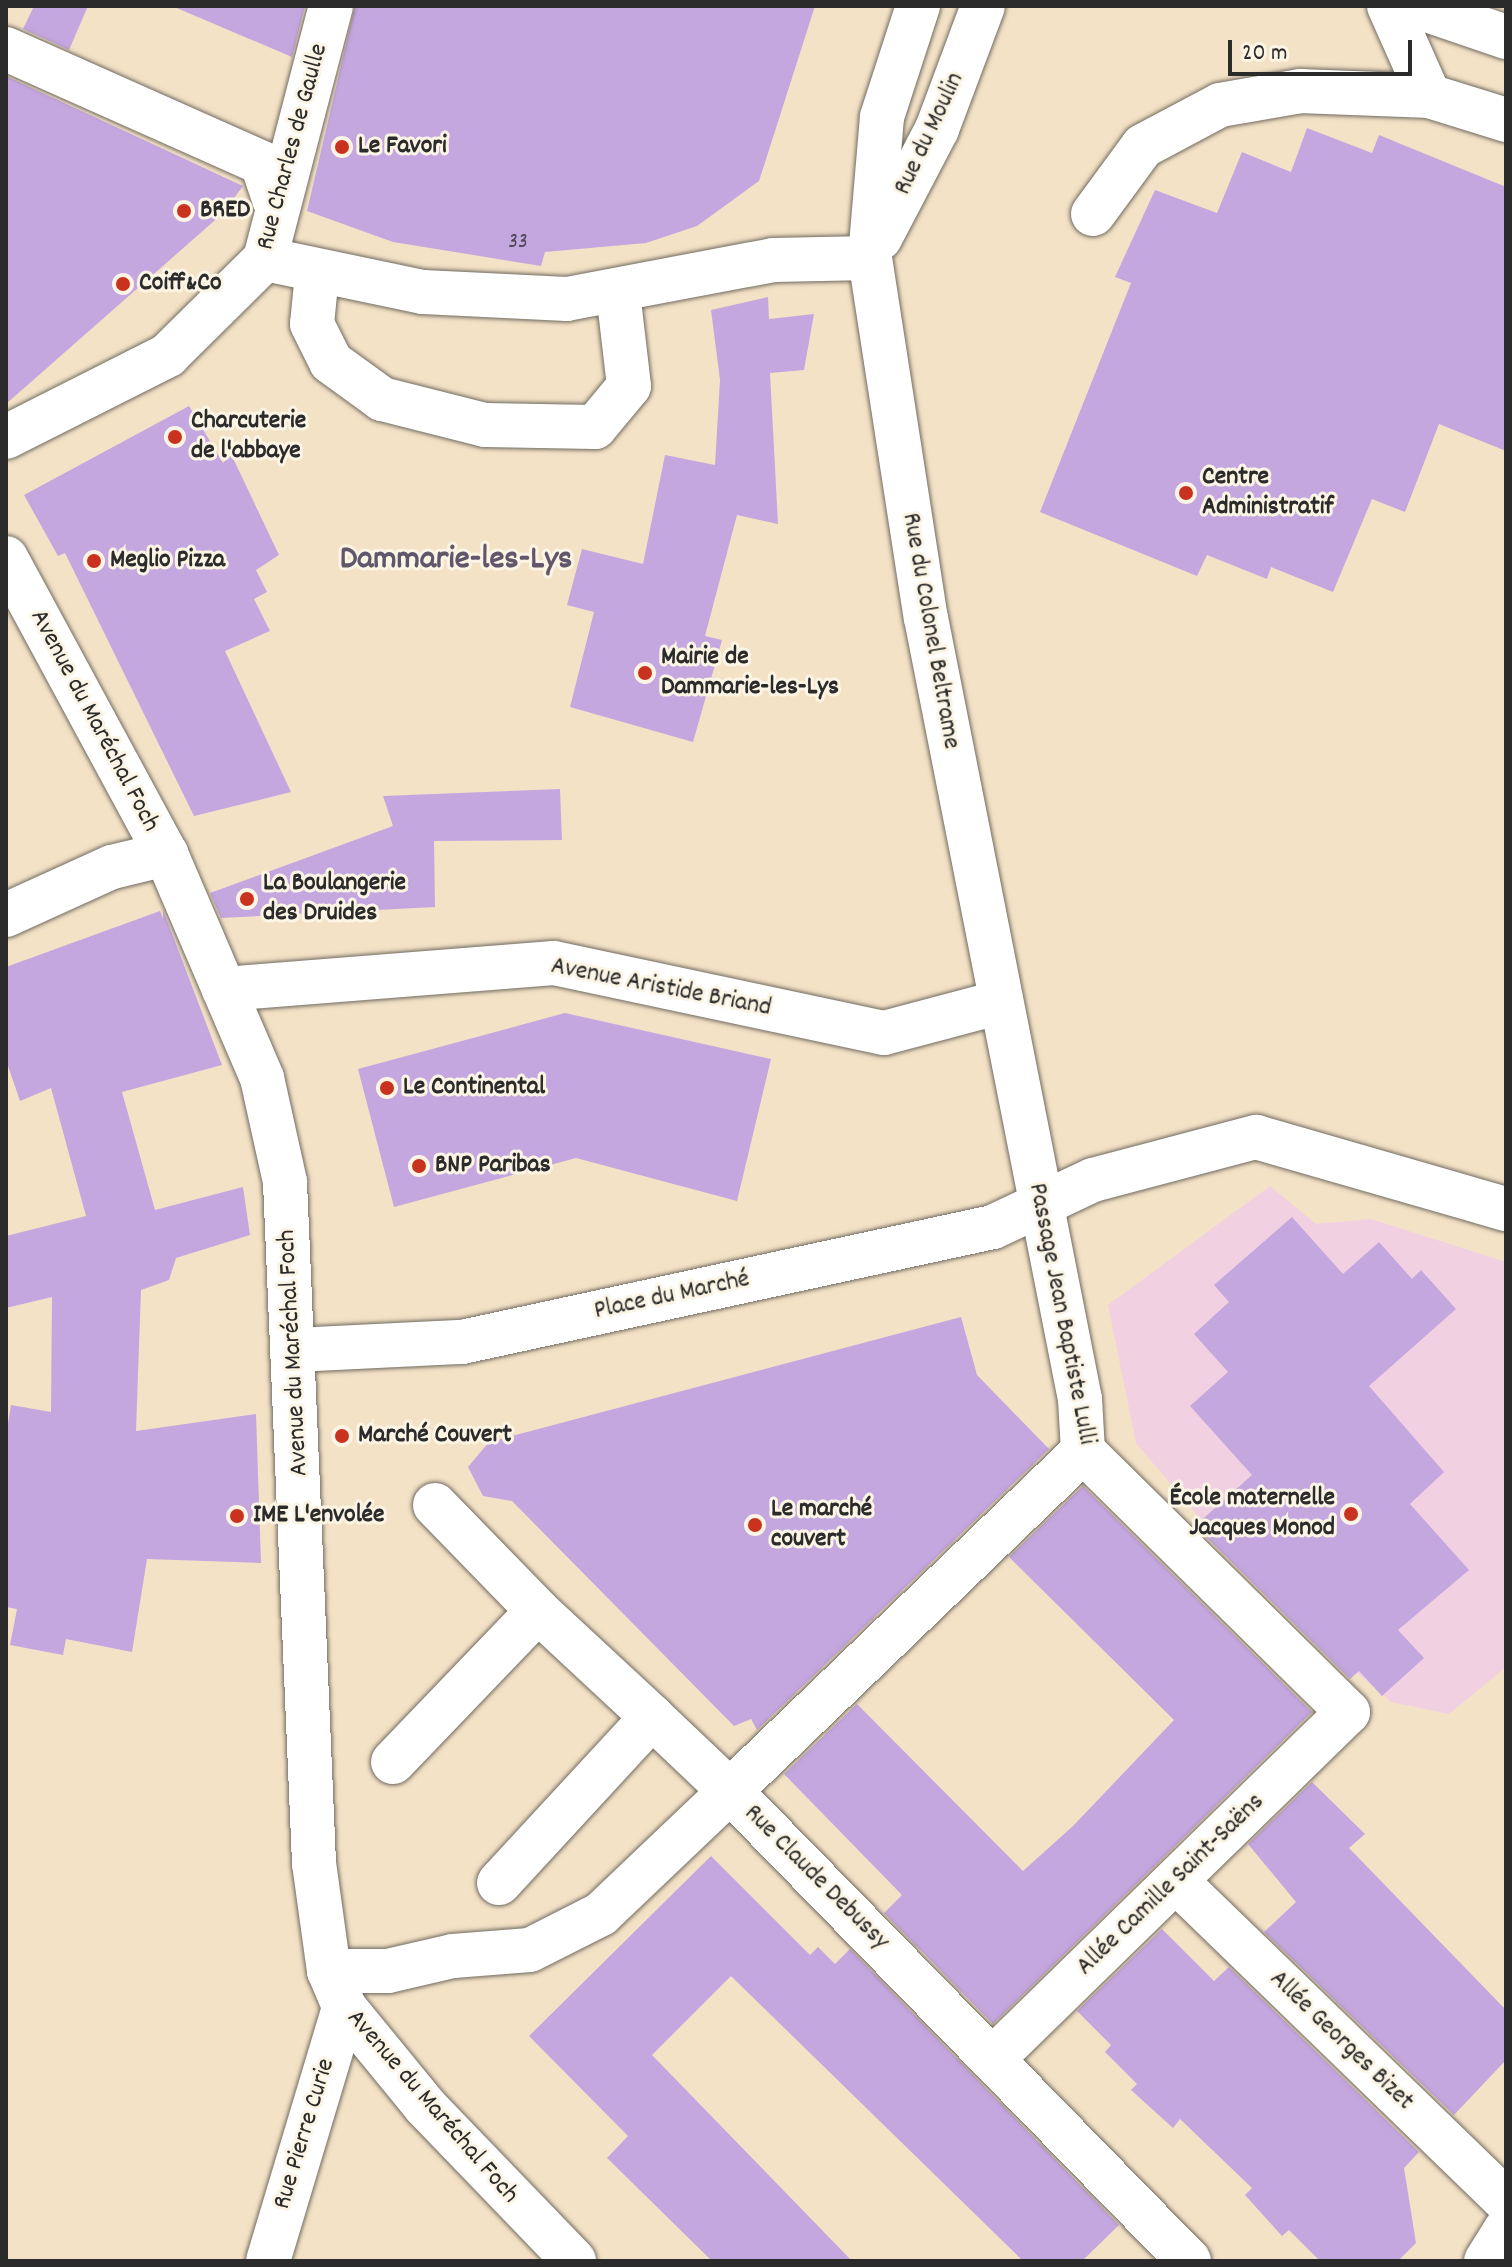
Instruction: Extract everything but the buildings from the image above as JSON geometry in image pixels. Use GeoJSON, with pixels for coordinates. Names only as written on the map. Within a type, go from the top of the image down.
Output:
{"type":"FeatureCollection","features":[{"type":"Feature","properties":{"kind":"street","name":"Rue Charles de Gaulle"},"geometry":{"type":"LineString","coordinates":[[6,437],[168,355],[265,259],[275,202],[331,6]]}},
{"type":"Feature","properties":{"kind":"street","name":"Rue du Moulin"},"geometry":{"type":"LineString","coordinates":[[870,258],[882,117],[918,6]]}},
{"type":"Feature","properties":{"kind":"street","name":"Rue du Moulin"},"geometry":{"type":"LineString","coordinates":[[870,258],[937,129],[983,6]]}},
{"type":"Feature","properties":{"kind":"street"},"geometry":{"type":"LineString","coordinates":[[1389,6],[1429,96]]}},
{"type":"Feature","properties":{"kind":"street"},"geometry":{"type":"LineString","coordinates":[[1415,6],[1506,37]]}},
{"type":"Feature","properties":{"kind":"street"},"geometry":{"type":"LineString","coordinates":[[6,49],[262,163],[275,202]]}},
{"type":"Feature","properties":{"kind":"street"},"geometry":{"type":"LineString","coordinates":[[1093,214],[1143,146],[1220,105],[1301,91],[1429,96],[1506,120]]}},
{"type":"Feature","properties":{"kind":"street"},"geometry":{"type":"LineString","coordinates":[[265,259],[317,274],[423,292],[567,299],[618,292],[773,260],[870,258]]}},
{"type":"Feature","properties":{"kind":"street","name":"Rue du Colonel Beltrame"},"geometry":{"type":"LineString","coordinates":[[870,258],[997,1003]]}},
{"type":"Feature","properties":{"kind":"street"},"geometry":{"type":"LineString","coordinates":[[317,274],[312,324],[331,362],[382,399],[485,425],[595,427],[629,386],[618,292]]}},
{"type":"Feature","properties":{"kind":"street","name":"Avenue du Maréchal Foch"},"geometry":{"type":"LineString","coordinates":[[6,558],[166,854],[262,1078],[285,1182],[296,1350],[314,1863],[336,1989],[471,2157],[574,2261]]}},
{"type":"Feature","properties":{"kind":"street"},"geometry":{"type":"LineString","coordinates":[[6,915],[112,867],[166,854]]}},
{"type":"Feature","properties":{"kind":"street","name":"Avenue Aristide Briand"},"geometry":{"type":"LineString","coordinates":[[224,989],[554,963],[884,1033],[997,1003]]}},
{"type":"Feature","properties":{"kind":"street","name":"Passage Jean Baptiste Lulli"},"geometry":{"type":"LineString","coordinates":[[997,1003],[1080,1399],[1083,1451],[1348,1712]]}},
{"type":"Feature","properties":{"kind":"street"},"geometry":{"type":"LineString","coordinates":[[1042,1208],[1093,1180],[1256,1137],[1506,1209]]}},
{"type":"Feature","properties":{"kind":"street","name":"Place du Marché"},"geometry":{"type":"LineString","coordinates":[[296,1350],[462,1342],[993,1227],[1042,1208]]}},
{"type":"Feature","properties":{"kind":"street"},"geometry":{"type":"LineString","coordinates":[[435,1505],[538,1611],[730,1791],[1083,1451]]}},
{"type":"Feature","properties":{"kind":"street"},"geometry":{"type":"LineString","coordinates":[[393,1762],[538,1611]]}},
{"type":"Feature","properties":{"kind":"street","name":"Allée Camille Saint-Saëns"},"geometry":{"type":"LineString","coordinates":[[994,2058],[1348,1712]]}},
{"type":"Feature","properties":{"kind":"street"},"geometry":{"type":"LineString","coordinates":[[499,1883],[652,1717]]}},
{"type":"Feature","properties":{"kind":"street","name":"Rue Claude Debussy"},"geometry":{"type":"LineString","coordinates":[[336,1989],[388,1971],[453,1956],[530,1950],[601,1914],[730,1791],[994,2058],[1173,2256]]}},
{"type":"Feature","properties":{"kind":"street","name":"Allée Georges Bizet"},"geometry":{"type":"LineString","coordinates":[[1176,1881],[1506,2201]]}},
{"type":"Feature","properties":{"kind":"street","name":"Rue Pierre Curie"},"geometry":{"type":"LineString","coordinates":[[268,2261],[336,1989]]}},
{"type":"Feature","properties":{"kind":"street"},"geometry":{"type":"LineString","coordinates":[[1486,2261],[1506,2229]]}},
{"type":"Feature","properties":{"kind":"shaded area","name":"École maternelle Jacques Monod"},"geometry":{"type":"Polygon","coordinates":[[[1270,1186],[1316,1224],[1371,1219],[1506,1262],[1506,1667],[1449,1714],[1391,1702],[1256,1585],[1136,1443],[1108,1305],[1270,1186]]]}},
{"type":"Feature","properties":{"kind":"place","name":"Le Favori"},"geometry":{"type":"Point","coordinates":[342,147]}},
{"type":"Feature","properties":{"kind":"place","name":"BRED"},"geometry":{"type":"Point","coordinates":[184,211]}},
{"type":"Feature","properties":{"kind":"place","name":"Coiff&Co"},"geometry":{"type":"Point","coordinates":[123,284]}},
{"type":"Feature","properties":{"kind":"place","name":"Charcuterie de l'abbaye"},"geometry":{"type":"Point","coordinates":[175,437]}},
{"type":"Feature","properties":{"kind":"place","name":"Centre Administratif"},"geometry":{"type":"Point","coordinates":[1186,493]}},
{"type":"Feature","properties":{"kind":"place","name":"Meglio Pizza"},"geometry":{"type":"Point","coordinates":[94,561]}},
{"type":"Feature","properties":{"kind":"place","name":"Mairie de Dammarie-les-Lys"},"geometry":{"type":"Point","coordinates":[645,673]}},
{"type":"Feature","properties":{"kind":"place","name":"La Boulangerie des Druides"},"geometry":{"type":"Point","coordinates":[247,899]}},
{"type":"Feature","properties":{"kind":"place","name":"Le Continental"},"geometry":{"type":"Point","coordinates":[387,1088]}},
{"type":"Feature","properties":{"kind":"place","name":"BNP Paribas"},"geometry":{"type":"Point","coordinates":[419,1166]}},
{"type":"Feature","properties":{"kind":"place","name":"Marché Couvert"},"geometry":{"type":"Point","coordinates":[342,1436]}},
{"type":"Feature","properties":{"kind":"place","name":"École maternelle Jacques Monod"},"geometry":{"type":"Point","coordinates":[1351,1514]}},
{"type":"Feature","properties":{"kind":"place","name":"IME L'envolée"},"geometry":{"type":"Point","coordinates":[237,1516]}},
{"type":"Feature","properties":{"kind":"place","name":"Le marché couvert"},"geometry":{"type":"Point","coordinates":[755,1525]}},
{"type":"Feature","properties":{"kind":"district","name":"Dammarie-les-Lys"},"geometry":{"type":"Point","coordinates":[456,561]}}]}
